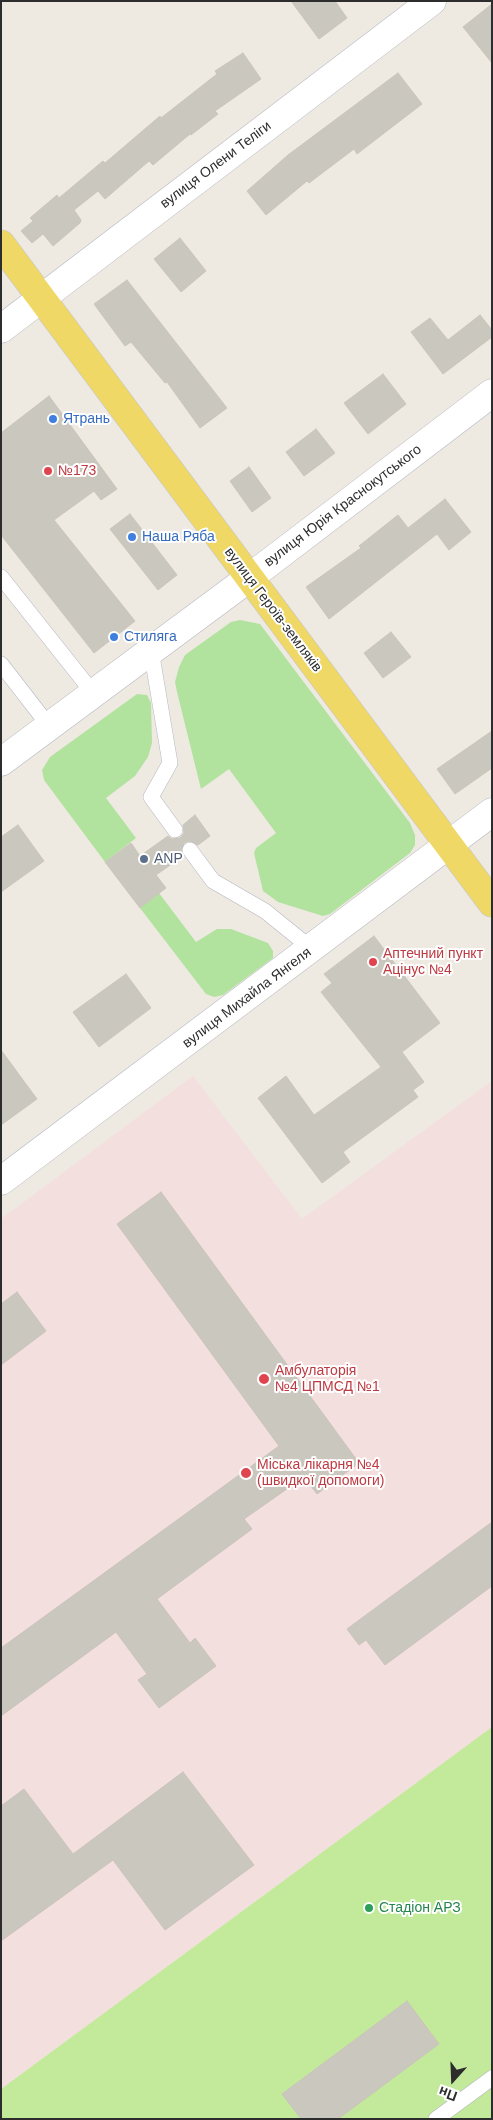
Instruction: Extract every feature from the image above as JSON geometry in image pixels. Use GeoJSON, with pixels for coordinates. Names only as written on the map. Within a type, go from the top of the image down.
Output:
{"type":"FeatureCollection","features":[{"type":"Feature","properties":{"kind":"main road","name":"вулиця Героїв-земляків"},"geometry":{"type":"LineString","coordinates":[[1,244],[492,902]]}},
{"type":"Feature","properties":{"kind":"street","name":"вулиця Олени Теліги"},"geometry":{"type":"LineString","coordinates":[[1,329],[432,1]]}},
{"type":"Feature","properties":{"kind":"street","name":"вулиця Юрія Краснокутського"},"geometry":{"type":"LineString","coordinates":[[1,762],[249,578],[492,393]]}},
{"type":"Feature","properties":{"kind":"street","name":"вулиця Михайла Янгеля"},"geometry":{"type":"LineString","coordinates":[[1,1181],[492,812]]}},
{"type":"Feature","properties":{"kind":"lane"},"geometry":{"type":"LineString","coordinates":[[1,577],[94,694]]}},
{"type":"Feature","properties":{"kind":"lane"},"geometry":{"type":"LineString","coordinates":[[151,650],[170,763],[151,797],[175,830]]}},
{"type":"Feature","properties":{"kind":"lane"},"geometry":{"type":"LineString","coordinates":[[1,664],[50,726]]}},
{"type":"Feature","properties":{"kind":"lane"},"geometry":{"type":"LineString","coordinates":[[190,850],[213,881],[264,911],[312,949]]}},
{"type":"Feature","properties":{"kind":"lane"},"geometry":{"type":"LineString","coordinates":[[436,2119],[492,2078]]}},
{"type":"Feature","properties":{"kind":"shaded area","name":"Міська лікарня №4 (швидкої допомоги)"},"geometry":{"type":"Polygon","coordinates":[[[193,1076],[302,1219],[492,1081],[492,1727],[1,2089],[1,1219],[193,1076]]]}},
{"type":"Feature","properties":{"kind":"green space"},"geometry":{"type":"Polygon","coordinates":[[[240,620],[260,624],[410,823],[415,835],[415,845],[410,853],[330,914],[323,916],[278,902],[263,891],[254,853],[256,848],[276,833],[229,769],[201,789],[175,682],[185,655],[231,622],[240,620]]]}},
{"type":"Feature","properties":{"kind":"green space"},"geometry":{"type":"Polygon","coordinates":[[[137,694],[147,695],[151,703],[152,743],[148,757],[135,776],[106,798],[136,838],[105,862],[44,780],[42,770],[50,757],[137,694]]]}},
{"type":"Feature","properties":{"kind":"green space"},"geometry":{"type":"Polygon","coordinates":[[[159,893],[196,942],[217,929],[231,929],[268,943],[273,951],[273,958],[223,995],[214,997],[206,994],[140,908],[159,893]]]}},
{"type":"Feature","properties":{"kind":"green space","name":"Стадіон АРЗ"},"geometry":{"type":"Polygon","coordinates":[[[492,1727],[492,2119],[1,2119],[1,2089],[492,1727]]]}},
{"type":"Feature","properties":{"kind":"building"},"geometry":{"type":"Polygon","coordinates":[[[291,1],[335,1],[347,18],[319,39],[291,1]]]}},
{"type":"Feature","properties":{"kind":"building"},"geometry":{"type":"Polygon","coordinates":[[[492,4],[492,63],[463,27],[492,4]]]}},
{"type":"Feature","properties":{"kind":"building"},"geometry":{"type":"Polygon","coordinates":[[[243,53],[261,79],[215,111],[218,114],[190,134],[153,165],[149,161],[105,199],[98,191],[74,210],[81,220],[80,223],[53,246],[43,234],[32,243],[21,231],[33,221],[30,218],[57,195],[59,198],[103,161],[105,163],[160,116],[161,118],[217,74],[215,71],[243,53]]]}},
{"type":"Feature","properties":{"kind":"building"},"geometry":{"type":"Polygon","coordinates":[[[398,73],[422,104],[357,154],[354,149],[309,183],[307,181],[266,215],[247,191],[288,155],[398,73]]]}},
{"type":"Feature","properties":{"kind":"building"},"geometry":{"type":"Polygon","coordinates":[[[180,238],[206,271],[181,292],[154,259],[180,238]]]}},
{"type":"Feature","properties":{"kind":"building"},"geometry":{"type":"Polygon","coordinates":[[[127,280],[227,408],[200,428],[167,382],[165,383],[131,342],[125,346],[94,304],[127,280]]]}},
{"type":"Feature","properties":{"kind":"building"},"geometry":{"type":"Polygon","coordinates":[[[480,315],[492,330],[492,337],[443,374],[411,332],[430,318],[448,340],[480,315]]]}},
{"type":"Feature","properties":{"kind":"building"},"geometry":{"type":"Polygon","coordinates":[[[383,374],[406,404],[368,434],[344,403],[383,374]]]}},
{"type":"Feature","properties":{"kind":"building"},"geometry":{"type":"Polygon","coordinates":[[[49,396],[117,489],[101,500],[94,491],[54,520],[135,621],[94,653],[1,535],[1,433],[49,396]]]}},
{"type":"Feature","properties":{"kind":"building"},"geometry":{"type":"Polygon","coordinates":[[[316,429],[335,453],[304,476],[286,452],[316,429]]]}},
{"type":"Feature","properties":{"kind":"building"},"geometry":{"type":"Polygon","coordinates":[[[249,467],[271,498],[252,512],[230,481],[249,467]]]}},
{"type":"Feature","properties":{"kind":"building"},"geometry":{"type":"Polygon","coordinates":[[[445,499],[471,532],[449,550],[437,534],[329,619],[306,587],[361,548],[359,546],[398,515],[408,528],[445,499]]]}},
{"type":"Feature","properties":{"kind":"building"},"geometry":{"type":"Polygon","coordinates":[[[130,514],[177,575],[158,590],[110,529],[130,514]]]}},
{"type":"Feature","properties":{"kind":"building"},"geometry":{"type":"Polygon","coordinates":[[[391,632],[411,657],[383,678],[364,653],[391,632]]]}},
{"type":"Feature","properties":{"kind":"building"},"geometry":{"type":"Polygon","coordinates":[[[492,731],[492,768],[455,794],[437,769],[492,731]]]}},
{"type":"Feature","properties":{"kind":"building","name":"ANP"},"geometry":{"type":"Polygon","coordinates":[[[195,815],[210,836],[198,845],[189,841],[184,843],[181,851],[183,856],[156,875],[166,888],[140,908],[105,862],[131,843],[140,856],[168,836],[172,839],[180,838],[184,833],[183,825],[195,815]]]}},
{"type":"Feature","properties":{"kind":"building"},"geometry":{"type":"Polygon","coordinates":[[[18,825],[44,861],[1,892],[1,837],[18,825]]]}},
{"type":"Feature","properties":{"kind":"building"},"geometry":{"type":"Polygon","coordinates":[[[374,936],[440,1023],[402,1052],[424,1082],[413,1090],[418,1097],[343,1152],[350,1162],[322,1183],[258,1098],[286,1076],[314,1115],[381,1067],[321,992],[332,983],[324,974],[374,936]]]}},
{"type":"Feature","properties":{"kind":"building"},"geometry":{"type":"Polygon","coordinates":[[[126,974],[151,1008],[99,1047],[73,1012],[126,974]]]}},
{"type":"Feature","properties":{"kind":"building"},"geometry":{"type":"Polygon","coordinates":[[[1,1050],[37,1099],[1,1125],[1,1050]]]}},
{"type":"Feature","properties":{"kind":"building"},"geometry":{"type":"Polygon","coordinates":[[[161,1192],[359,1463],[317,1494],[304,1477],[244,1519],[252,1529],[157,1599],[190,1643],[195,1638],[216,1666],[159,1708],[138,1680],[147,1674],[116,1632],[1,1716],[1,1648],[279,1446],[117,1224],[161,1192]]]}},
{"type":"Feature","properties":{"kind":"building"},"geometry":{"type":"Polygon","coordinates":[[[17,1292],[46,1331],[1,1365],[1,1304],[17,1292]]]}},
{"type":"Feature","properties":{"kind":"building"},"geometry":{"type":"Polygon","coordinates":[[[492,1522],[492,1586],[385,1665],[366,1640],[359,1645],[347,1629],[492,1522]]]}},
{"type":"Feature","properties":{"kind":"building"},"geometry":{"type":"Polygon","coordinates":[[[183,1772],[254,1865],[165,1930],[113,1860],[1,1941],[1,1806],[24,1789],[73,1854],[183,1772]]]}},
{"type":"Feature","properties":{"kind":"building"},"geometry":{"type":"Polygon","coordinates":[[[407,2001],[439,2044],[338,2119],[301,2119],[282,2094],[407,2001]]]}},
{"type":"Feature","properties":{"kind":"place","name":"Ятрань"},"geometry":{"type":"Point","coordinates":[53,419]}},
{"type":"Feature","properties":{"kind":"place","name":"№173"},"geometry":{"type":"Point","coordinates":[48,471]}},
{"type":"Feature","properties":{"kind":"place","name":"Наша Ряба"},"geometry":{"type":"Point","coordinates":[132,537]}},
{"type":"Feature","properties":{"kind":"place","name":"Стиляга"},"geometry":{"type":"Point","coordinates":[114,637]}},
{"type":"Feature","properties":{"kind":"place","name":"ANP"},"geometry":{"type":"Point","coordinates":[144,859]}},
{"type":"Feature","properties":{"kind":"place","name":"Аптечний пункт Ацінус №4"},"geometry":{"type":"Point","coordinates":[373,962]}},
{"type":"Feature","properties":{"kind":"place","name":"Амбулаторія №4 ЦПМСД №1"},"geometry":{"type":"Point","coordinates":[264,1379]}},
{"type":"Feature","properties":{"kind":"place","name":"Міська лікарня №4 (швидкої допомоги)"},"geometry":{"type":"Point","coordinates":[246,1473]}},
{"type":"Feature","properties":{"kind":"place","name":"Стадіон АРЗ"},"geometry":{"type":"Point","coordinates":[369,1908]}}]}
